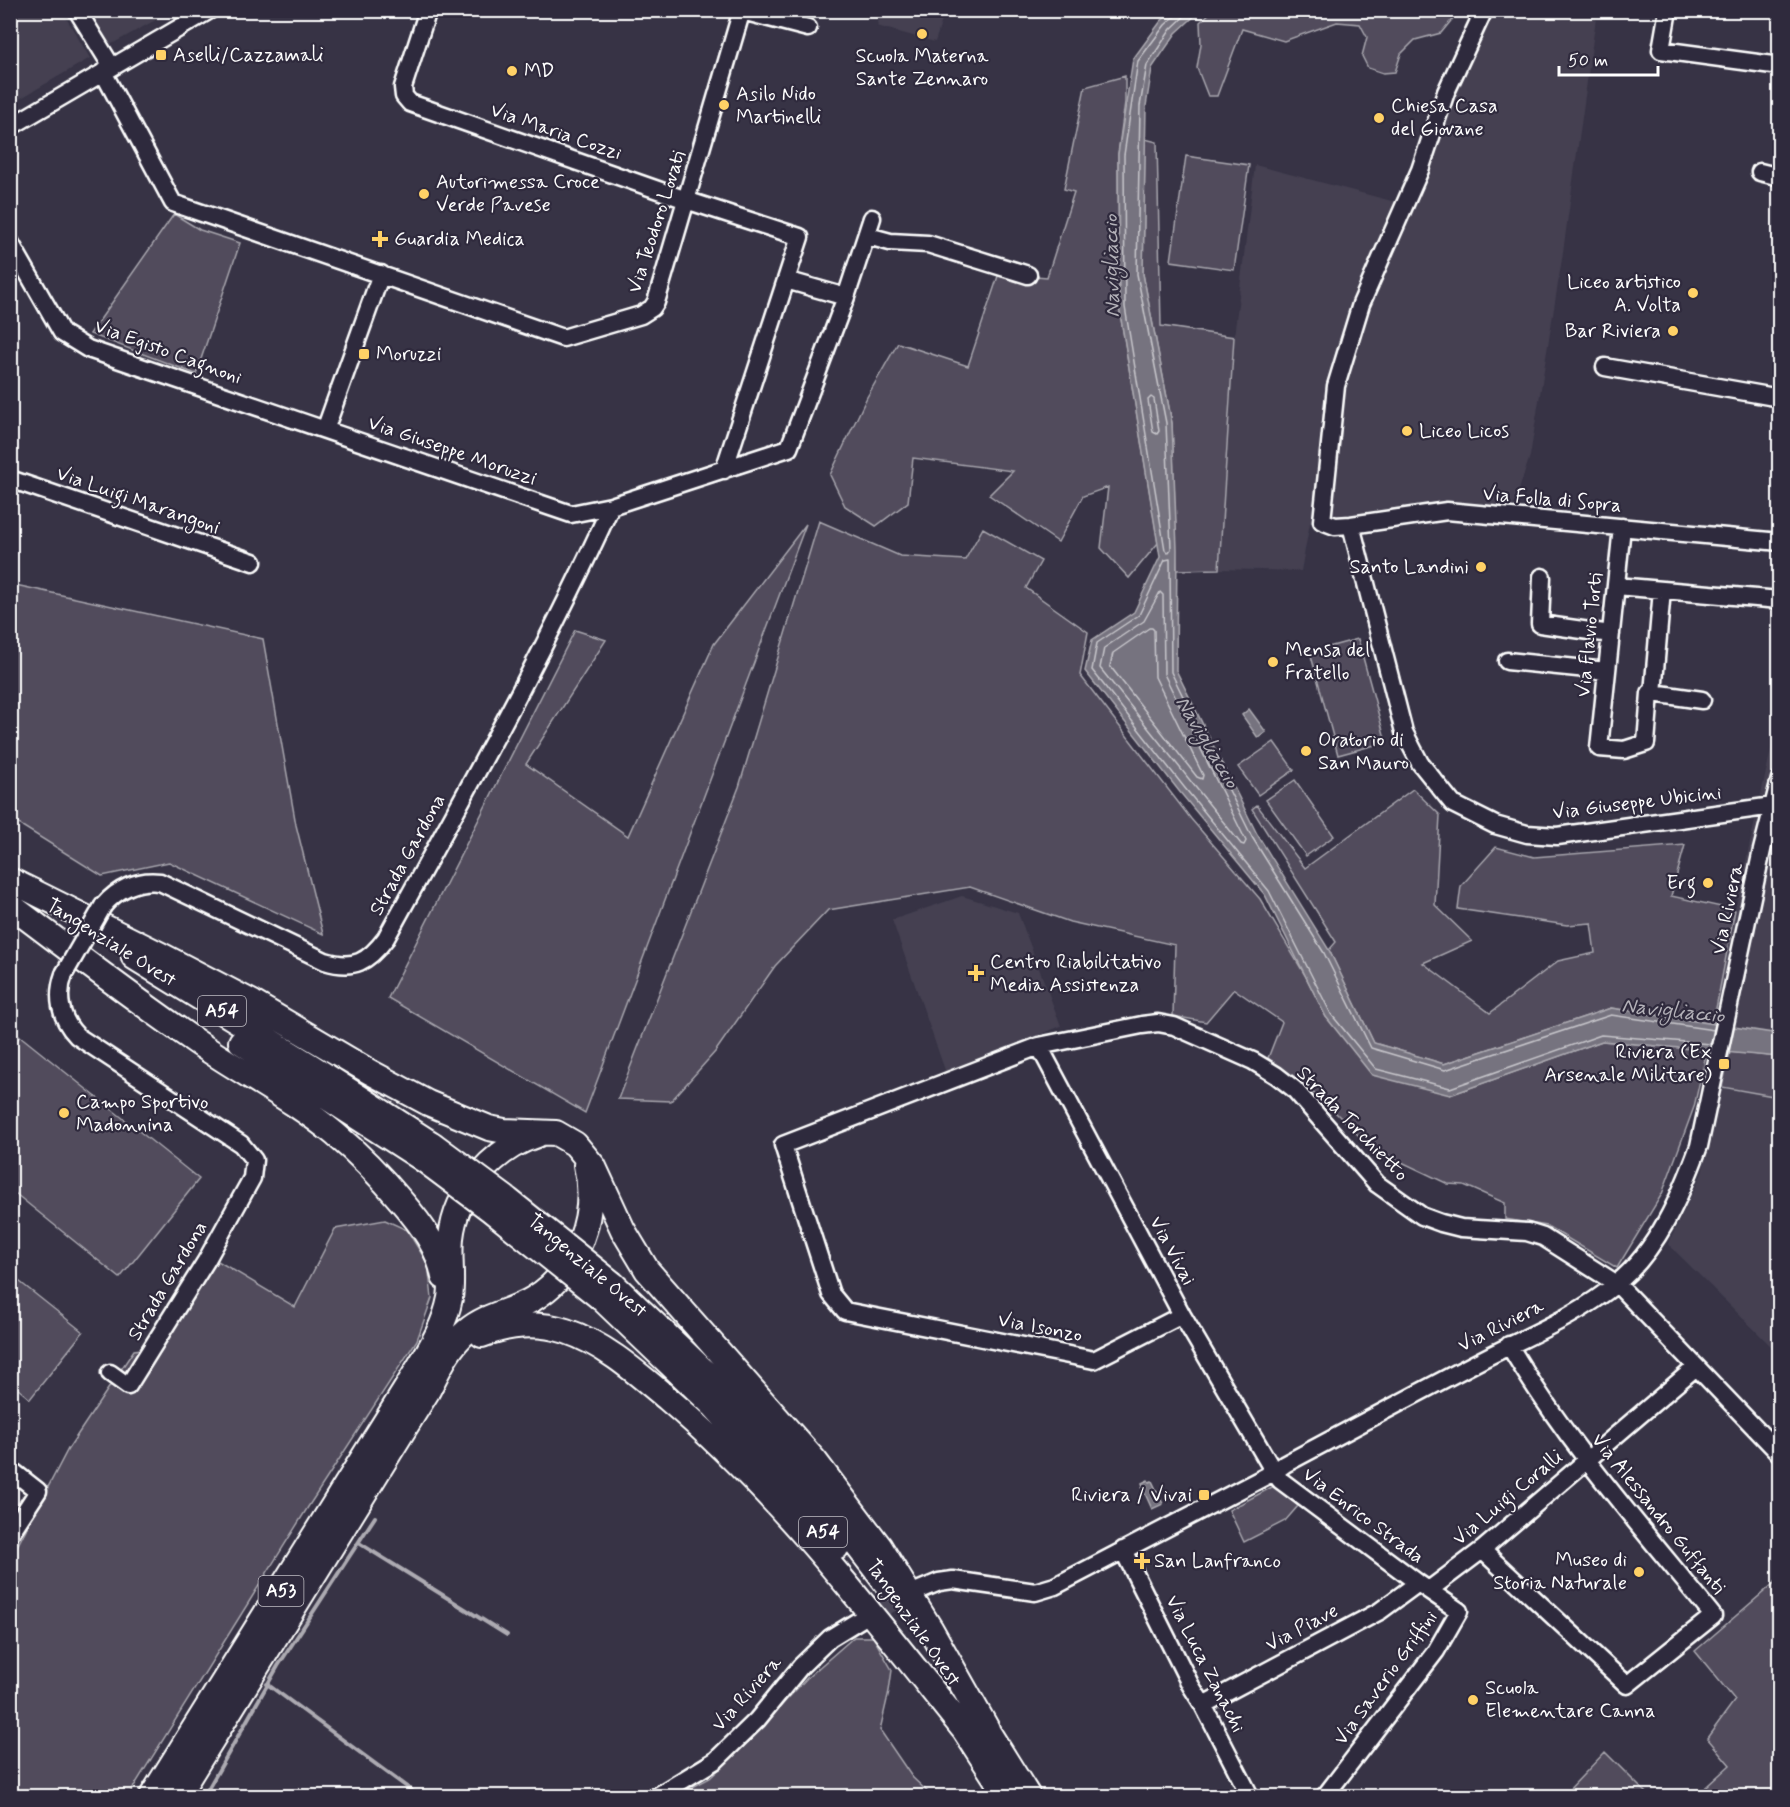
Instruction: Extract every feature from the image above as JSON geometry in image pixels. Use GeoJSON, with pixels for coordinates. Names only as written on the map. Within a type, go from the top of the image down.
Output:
{"type":"FeatureCollection","features":[{"type":"Feature","properties":{"kind":"highway"},"geometry":{"type":"LineString","coordinates":[[10,880],[232,993],[428,1103],[496,1129],[545,1132],[564,1136],[580,1149],[594,1167],[623,1230],[647,1270],[800,1444],[880,1547],[930,1628],[976,1730]]}},
{"type":"Feature","properties":{"kind":"highway","name":"Tangenziale Ovest"},"geometry":{"type":"LineString","coordinates":[[10,880],[309,1065],[428,1152]]}},
{"type":"Feature","properties":{"kind":"highway"},"geometry":{"type":"LineString","coordinates":[[10,904],[90,966],[200,1044],[326,1127],[364,1160],[412,1213],[428,1237],[443,1272],[447,1310]]}},
{"type":"Feature","properties":{"kind":"highway","name":"Tangenziale Ovest"},"geometry":{"type":"LineString","coordinates":[[10,904],[508,1200],[608,1292],[717,1384],[844,1528],[911,1618],[976,1730],[1007,1797]]}},
{"type":"Feature","properties":{"kind":"highway","name":"A53"},"geometry":{"type":"LineString","coordinates":[[178,1794],[418,1388],[447,1310],[451,1287],[452,1233],[459,1205],[497,1156],[522,1140],[545,1132]]}},
{"type":"Feature","properties":{"kind":"highway","name":"A53"},"geometry":{"type":"LineString","coordinates":[[152,1797],[418,1388],[465,1333],[480,1321],[535,1298],[568,1265],[581,1240],[590,1207],[587,1168],[580,1149]]}},
{"type":"Feature","properties":{"kind":"highway"},"geometry":{"type":"LineString","coordinates":[[418,1388],[465,1345],[481,1335],[499,1329],[525,1325],[552,1328],[574,1334],[606,1351],[647,1381],[682,1411],[732,1459],[839,1574],[976,1730]]}},
{"type":"Feature","properties":{"kind":"highway","name":"Tangenziale Ovest"},"geometry":{"type":"LineString","coordinates":[[976,1730],[1028,1797]]}},
{"type":"Feature","properties":{"kind":"street"},"geometry":{"type":"LineString","coordinates":[[77,10],[173,203],[381,274],[325,430]]}},
{"type":"Feature","properties":{"kind":"street"},"geometry":{"type":"LineString","coordinates":[[10,127],[210,10]]}},
{"type":"Feature","properties":{"kind":"street","name":"Via Maria Cozzi"},"geometry":{"type":"LineString","coordinates":[[428,10],[403,87],[404,96],[410,103],[688,200]]}},
{"type":"Feature","properties":{"kind":"street","name":"Via Folla di Sopra"},"geometry":{"type":"LineString","coordinates":[[1484,10],[1446,92],[1420,170],[1361,304],[1335,386],[1322,521],[1335,526],[1351,525],[1447,512],[1779,542]]}},
{"type":"Feature","properties":{"kind":"street"},"geometry":{"type":"LineString","coordinates":[[1668,10],[1662,50],[1779,66]]}},
{"type":"Feature","properties":{"kind":"street"},"geometry":{"type":"LineString","coordinates":[[742,11],[808,28]]}},
{"type":"Feature","properties":{"kind":"street","name":"Via Teodoro Lovati"},"geometry":{"type":"LineString","coordinates":[[381,274],[562,338],[641,315],[652,308],[656,302],[688,200],[742,11]]}},
{"type":"Feature","properties":{"kind":"street"},"geometry":{"type":"LineString","coordinates":[[1760,172],[1779,177]]}},
{"type":"Feature","properties":{"kind":"street"},"geometry":{"type":"LineString","coordinates":[[688,200],[800,237],[724,471]]}},
{"type":"Feature","properties":{"kind":"street","name":"Via Giuseppe Moruzzi"},"geometry":{"type":"LineString","coordinates":[[325,430],[571,514],[611,506],[789,448],[846,297],[868,236],[872,218]]}},
{"type":"Feature","properties":{"kind":"street"},"geometry":{"type":"LineString","coordinates":[[868,236],[890,242],[928,244],[1028,275]]}},
{"type":"Feature","properties":{"kind":"street","name":"Via Egisto Cagnoni"},"geometry":{"type":"LineString","coordinates":[[10,242],[62,333],[88,349],[325,430]]}},
{"type":"Feature","properties":{"kind":"street"},"geometry":{"type":"LineString","coordinates":[[786,280],[846,297]]}},
{"type":"Feature","properties":{"kind":"street"},"geometry":{"type":"LineString","coordinates":[[1605,367],[1779,398]]}},
{"type":"Feature","properties":{"kind":"street","name":"Via Luigi Marangoni"},"geometry":{"type":"LineString","coordinates":[[10,478],[252,562]]}},
{"type":"Feature","properties":{"kind":"street","name":"Strada Gardona"},"geometry":{"type":"LineString","coordinates":[[110,1373],[128,1386],[206,1261],[252,1178],[254,1160],[241,1144],[87,1044],[73,1031],[64,1015],[59,999],[60,989],[64,974],[103,906],[124,888],[142,882],[160,882],[325,961],[338,965],[354,964],[373,956],[386,938],[566,604],[611,506]]}},
{"type":"Feature","properties":{"kind":"street","name":"Via Giuseppe Ubicini"},"geometry":{"type":"LineString","coordinates":[[1351,525],[1404,732],[1420,764],[1453,804],[1495,825],[1527,834],[1557,836],[1773,806]]}},
{"type":"Feature","properties":{"kind":"street","name":"Via Flavio Torti"},"geometry":{"type":"LineString","coordinates":[[1622,527],[1599,748],[1624,750],[1646,743],[1650,693],[1653,693]]}},
{"type":"Feature","properties":{"kind":"street"},"geometry":{"type":"LineString","coordinates":[[1542,577],[1540,624],[1611,634]]}},
{"type":"Feature","properties":{"kind":"street"},"geometry":{"type":"LineString","coordinates":[[1616,586],[1779,600]]}},
{"type":"Feature","properties":{"kind":"street"},"geometry":{"type":"LineString","coordinates":[[1662,590],[1653,693],[1702,700]]}},
{"type":"Feature","properties":{"kind":"street"},"geometry":{"type":"LineString","coordinates":[[1507,661],[1607,671]]}},
{"type":"Feature","properties":{"kind":"street","name":"Via Riviera"},"geometry":{"type":"LineString","coordinates":[[915,1592],[939,1582],[953,1580],[1035,1592],[1055,1586],[1586,1306],[1617,1284],[1663,1228],[1686,1181],[1699,1146],[1779,779]]}},
{"type":"Feature","properties":{"kind":"street","name":"Strada Torchietto"},"geometry":{"type":"LineString","coordinates":[[916,1094],[1039,1046],[1143,1025],[1158,1023],[1174,1026],[1253,1060],[1276,1075],[1294,1089],[1377,1184],[1422,1216],[1461,1228],[1527,1232],[1543,1237],[1617,1284],[1779,1454]]}},
{"type":"Feature","properties":{"kind":"street","name":"Via Vivai"},"geometry":{"type":"LineString","coordinates":[[1039,1046],[1182,1315],[1274,1472]]}},
{"type":"Feature","properties":{"kind":"street","name":"Via Isonzo"},"geometry":{"type":"LineString","coordinates":[[916,1094],[783,1145],[831,1294],[845,1311],[1094,1360],[1182,1315]]}},
{"type":"Feature","properties":{"kind":"street","name":"Via Alessandro Guffanti"},"geometry":{"type":"LineString","coordinates":[[1482,1550],[1627,1686],[1713,1616],[1586,1460],[1532,1384],[1509,1345]]}},
{"type":"Feature","properties":{"kind":"street","name":"Via Luigi Coralli"},"geometry":{"type":"LineString","coordinates":[[1423,1587],[1482,1550],[1696,1367]]}},
{"type":"Feature","properties":{"kind":"street"},"geometry":{"type":"LineString","coordinates":[[10,1469],[38,1491],[10,1534]]}},
{"type":"Feature","properties":{"kind":"street","name":"Via Enrico Strada"},"geometry":{"type":"LineString","coordinates":[[1274,1472],[1280,1480],[1423,1587]]}},
{"type":"Feature","properties":{"kind":"street","name":"Via Luca Zanachi"},"geometry":{"type":"LineString","coordinates":[[1123,1550],[1250,1797]]}},
{"type":"Feature","properties":{"kind":"street","name":"Via Saverio Griffini"},"geometry":{"type":"LineString","coordinates":[[1325,1797],[1436,1651],[1459,1611],[1423,1587]]}},
{"type":"Feature","properties":{"kind":"street","name":"Via Piave"},"geometry":{"type":"LineString","coordinates":[[1203,1705],[1423,1587]]}},
{"type":"Feature","properties":{"kind":"street","name":"Via Riviera"},"geometry":{"type":"LineString","coordinates":[[659,1795],[716,1760],[757,1720],[801,1666],[830,1638],[861,1619]]}},
{"type":"Feature","properties":{"kind":"shaded area"},"geometry":{"type":"Polygon","coordinates":[[[10,11],[62,11],[90,58],[11,104],[10,11]]]}},
{"type":"Feature","properties":{"kind":"shaded area"},"geometry":{"type":"Polygon","coordinates":[[[89,11],[172,11],[110,45],[89,11]]]}},
{"type":"Feature","properties":{"kind":"shaded area","name":"Scuola Materna Sante Zennaro"},"geometry":{"type":"Polygon","coordinates":[[[877,11],[945,11],[935,42],[877,26],[881,12],[877,11]]]}},
{"type":"Feature","properties":{"kind":"shaded area"},"geometry":{"type":"Polygon","coordinates":[[[1212,11],[1459,11],[1441,33],[1415,40],[1401,54],[1395,72],[1383,73],[1368,68],[1362,56],[1367,37],[1360,24],[1337,22],[1284,41],[1242,29],[1217,96],[1208,96],[1197,68],[1201,44],[1200,22],[1212,11]]]}},
{"type":"Feature","properties":{"kind":"shaded area"},"geometry":{"type":"Polygon","coordinates":[[[1475,11],[1597,11],[1562,259],[1530,456],[1514,505],[1415,504],[1408,508],[1310,523],[1301,571],[1219,569],[1234,337],[1255,165],[1403,204],[1418,161],[1435,99],[1475,11]]]}},
{"type":"Feature","properties":{"kind":"shaded area"},"geometry":{"type":"Polygon","coordinates":[[[1125,76],[1125,102],[1118,154],[1119,307],[1158,543],[1129,578],[1101,548],[1108,487],[1083,496],[1058,542],[989,495],[1013,471],[913,458],[908,502],[876,526],[845,506],[830,475],[867,397],[898,343],[968,366],[999,273],[1047,277],[1074,192],[1064,189],[1085,87],[1125,76]]]}},
{"type":"Feature","properties":{"kind":"shaded area"},"geometry":{"type":"Polygon","coordinates":[[[1145,139],[1157,142],[1161,326],[1234,337],[1219,569],[1177,570],[1172,423],[1143,274],[1145,139]]]}},
{"type":"Feature","properties":{"kind":"shaded area"},"geometry":{"type":"Polygon","coordinates":[[[1186,156],[1249,165],[1234,270],[1171,261],[1186,156]]]}},
{"type":"Feature","properties":{"kind":"shaded area"},"geometry":{"type":"Polygon","coordinates":[[[174,214],[200,230],[240,243],[196,374],[90,334],[174,214]]]}},
{"type":"Feature","properties":{"kind":"shaded area"},"geometry":{"type":"Polygon","coordinates":[[[819,521],[900,556],[965,560],[983,528],[1041,561],[1026,588],[1088,632],[1080,675],[1191,819],[1260,899],[1305,975],[1326,1017],[1450,1095],[1602,1041],[1707,1050],[1694,1107],[1662,1194],[1617,1268],[1547,1226],[1505,1219],[1505,1203],[1464,1185],[1448,1184],[1370,1147],[1325,1102],[1268,1058],[1282,1022],[1234,989],[1206,1022],[1173,1016],[1175,945],[1070,922],[970,887],[828,910],[775,966],[715,1052],[671,1101],[618,1099],[739,787],[819,521]]]}},
{"type":"Feature","properties":{"kind":"shaded area"},"geometry":{"type":"Polygon","coordinates":[[[806,524],[585,1113],[388,998],[575,630],[606,640],[526,764],[628,836],[714,644],[806,524]]]}},
{"type":"Feature","properties":{"kind":"shaded area"},"geometry":{"type":"Polygon","coordinates":[[[11,584],[263,639],[296,825],[323,934],[169,862],[102,876],[11,819],[11,584]]]}},
{"type":"Feature","properties":{"kind":"shaded area"},"geometry":{"type":"Polygon","coordinates":[[[1358,639],[1386,742],[1338,755],[1310,652],[1358,639]]]}},
{"type":"Feature","properties":{"kind":"shaded area"},"geometry":{"type":"Polygon","coordinates":[[[1779,714],[1779,1034],[1713,1024],[1735,910],[1779,714]]]}},
{"type":"Feature","properties":{"kind":"shaded area"},"geometry":{"type":"Polygon","coordinates":[[[1274,742],[1294,770],[1258,795],[1238,767],[1274,742]]]}},
{"type":"Feature","properties":{"kind":"shaded area"},"geometry":{"type":"Polygon","coordinates":[[[1295,780],[1334,836],[1306,856],[1266,800],[1295,780]]]}},
{"type":"Feature","properties":{"kind":"shaded area"},"geometry":{"type":"Polygon","coordinates":[[[1413,789],[1440,815],[1435,905],[1472,941],[1423,963],[1490,1013],[1558,961],[1595,953],[1591,923],[1567,925],[1458,909],[1461,886],[1496,847],[1534,857],[1685,845],[1671,896],[1735,910],[1713,1024],[1611,1008],[1444,1064],[1374,1043],[1329,950],[1336,942],[1252,809],[1257,805],[1305,868],[1413,789]]]}},
{"type":"Feature","properties":{"kind":"shaded area","name":"Centro Riabilitativo Media Assistenza"},"geometry":{"type":"Polygon","coordinates":[[[962,896],[1018,913],[1061,1026],[946,1073],[892,920],[962,896]]]}},
{"type":"Feature","properties":{"kind":"shaded area","name":"Campo Sportivo Madonnina"},"geometry":{"type":"Polygon","coordinates":[[[20,1036],[199,1179],[120,1278],[11,1190],[11,1048],[20,1036]]]}},
{"type":"Feature","properties":{"kind":"shaded area"},"geometry":{"type":"Polygon","coordinates":[[[1730,1052],[1779,1057],[1779,1097],[1722,1087],[1730,1052]]]}},
{"type":"Feature","properties":{"kind":"shaded area"},"geometry":{"type":"Polygon","coordinates":[[[1722,1087],[1779,1097],[1779,1354],[1668,1244],[1702,1173],[1722,1087]]]}},
{"type":"Feature","properties":{"kind":"shaded area"},"geometry":{"type":"Polygon","coordinates":[[[385,1220],[407,1230],[428,1264],[432,1298],[417,1340],[308,1507],[128,1796],[11,1796],[11,1558],[68,1449],[134,1350],[159,1347],[213,1258],[295,1307],[335,1229],[385,1220]]]}},
{"type":"Feature","properties":{"kind":"shaded area"},"geometry":{"type":"Polygon","coordinates":[[[10,1274],[83,1332],[30,1399],[11,1383],[10,1274]]]}},
{"type":"Feature","properties":{"kind":"shaded area"},"geometry":{"type":"Polygon","coordinates":[[[1274,1486],[1298,1506],[1285,1521],[1244,1542],[1229,1510],[1274,1486]]]}},
{"type":"Feature","properties":{"kind":"shaded area"},"geometry":{"type":"Polygon","coordinates":[[[1779,1579],[1779,1796],[1696,1796],[1730,1765],[1707,1738],[1735,1700],[1695,1651],[1779,1579]]]}},
{"type":"Feature","properties":{"kind":"shaded area"},"geometry":{"type":"Polygon","coordinates":[[[854,1637],[873,1637],[892,1670],[880,1730],[912,1777],[932,1796],[683,1796],[687,1790],[710,1778],[742,1748],[807,1678],[854,1637]]]}},
{"type":"Feature","properties":{"kind":"shaded area"},"geometry":{"type":"Polygon","coordinates":[[[1605,1752],[1649,1796],[1563,1796],[1605,1752]]]}},
{"type":"Feature","properties":{"kind":"water","name":"Navigliaccio"},"geometry":{"type":"Polygon","coordinates":[[[1173,11],[1200,11],[1176,33],[1152,68],[1146,106],[1143,274],[1172,423],[1177,549],[1176,670],[1257,834],[1329,950],[1374,1043],[1444,1064],[1611,1008],[1779,1034],[1779,1057],[1602,1041],[1450,1095],[1372,1075],[1326,1017],[1265,895],[1179,791],[1085,671],[1092,640],[1134,612],[1160,557],[1119,307],[1118,154],[1133,59],[1161,21],[1173,11]]]}},
{"type":"Feature","properties":{"kind":"water"},"geometry":{"type":"Polygon","coordinates":[[[1249,709],[1266,732],[1258,738],[1242,715],[1249,709]]]}},
{"type":"Feature","properties":{"kind":"water"},"geometry":{"type":"Polygon","coordinates":[[[1152,1481],[1163,1504],[1152,1509],[1142,1487],[1142,1483],[1152,1481]]]}},
{"type":"Feature","properties":{"kind":"waterway"},"geometry":{"type":"LineString","coordinates":[[10,1016],[16,1009]]}},
{"type":"Feature","properties":{"kind":"waterway"},"geometry":{"type":"LineString","coordinates":[[204,1796],[278,1666],[375,1517]]}},
{"type":"Feature","properties":{"kind":"waterway"},"geometry":{"type":"LineString","coordinates":[[359,1543],[507,1635]]}},
{"type":"Feature","properties":{"kind":"waterway"},"geometry":{"type":"LineString","coordinates":[[267,1684],[419,1796]]}},
{"type":"Feature","properties":{"kind":"tunnel"},"geometry":{"type":"LineString","coordinates":[[862,1619],[915,1592]]}},
{"type":"Feature","properties":{"kind":"place","name":"Scuola Materna Sante Zennaro"},"geometry":{"type":"Point","coordinates":[922,34]}},
{"type":"Feature","properties":{"kind":"place","name":"Aselli/Cazzamali"},"geometry":{"type":"Point","coordinates":[161,55]}},
{"type":"Feature","properties":{"kind":"place","name":"MD"},"geometry":{"type":"Point","coordinates":[512,71]}},
{"type":"Feature","properties":{"kind":"place","name":"Asilo Nido Martinelli"},"geometry":{"type":"Point","coordinates":[724,105]}},
{"type":"Feature","properties":{"kind":"place","name":"Chiesa Casa del Giovane"},"geometry":{"type":"Point","coordinates":[1379,118]}},
{"type":"Feature","properties":{"kind":"place","name":"Autorimessa Croce Verde Pavese"},"geometry":{"type":"Point","coordinates":[424,194]}},
{"type":"Feature","properties":{"kind":"place","name":"Guardia Medica"},"geometry":{"type":"Point","coordinates":[380,239]}},
{"type":"Feature","properties":{"kind":"place","name":"Liceo artistico A. Volta"},"geometry":{"type":"Point","coordinates":[1693,293]}},
{"type":"Feature","properties":{"kind":"place","name":"Bar Riviera"},"geometry":{"type":"Point","coordinates":[1673,331]}},
{"type":"Feature","properties":{"kind":"place","name":"Moruzzi"},"geometry":{"type":"Point","coordinates":[364,354]}},
{"type":"Feature","properties":{"kind":"place","name":"Liceo Licos"},"geometry":{"type":"Point","coordinates":[1407,431]}},
{"type":"Feature","properties":{"kind":"place","name":"Santo Landini"},"geometry":{"type":"Point","coordinates":[1481,567]}},
{"type":"Feature","properties":{"kind":"place","name":"Mensa del Fratello"},"geometry":{"type":"Point","coordinates":[1273,662]}},
{"type":"Feature","properties":{"kind":"place","name":"Oratorio di San Mauro"},"geometry":{"type":"Point","coordinates":[1306,751]}},
{"type":"Feature","properties":{"kind":"place","name":"Erg"},"geometry":{"type":"Point","coordinates":[1708,883]}},
{"type":"Feature","properties":{"kind":"place","name":"Centro Riabilitativo Media Assistenza"},"geometry":{"type":"Point","coordinates":[976,973]}},
{"type":"Feature","properties":{"kind":"place","name":"Riviera (Ex Arsenale Militare)"},"geometry":{"type":"Point","coordinates":[1724,1064]}},
{"type":"Feature","properties":{"kind":"place","name":"Campo Sportivo Madonnina"},"geometry":{"type":"Point","coordinates":[64,1113]}},
{"type":"Feature","properties":{"kind":"place","name":"Riviera / Vivai"},"geometry":{"type":"Point","coordinates":[1204,1495]}},
{"type":"Feature","properties":{"kind":"place","name":"San Lanfranco"},"geometry":{"type":"Point","coordinates":[1142,1561]}},
{"type":"Feature","properties":{"kind":"place","name":"Museo di Storia Naturale"},"geometry":{"type":"Point","coordinates":[1639,1572]}},
{"type":"Feature","properties":{"kind":"place","name":"Scuola Elementare Canna"},"geometry":{"type":"Point","coordinates":[1473,1700]}}]}
